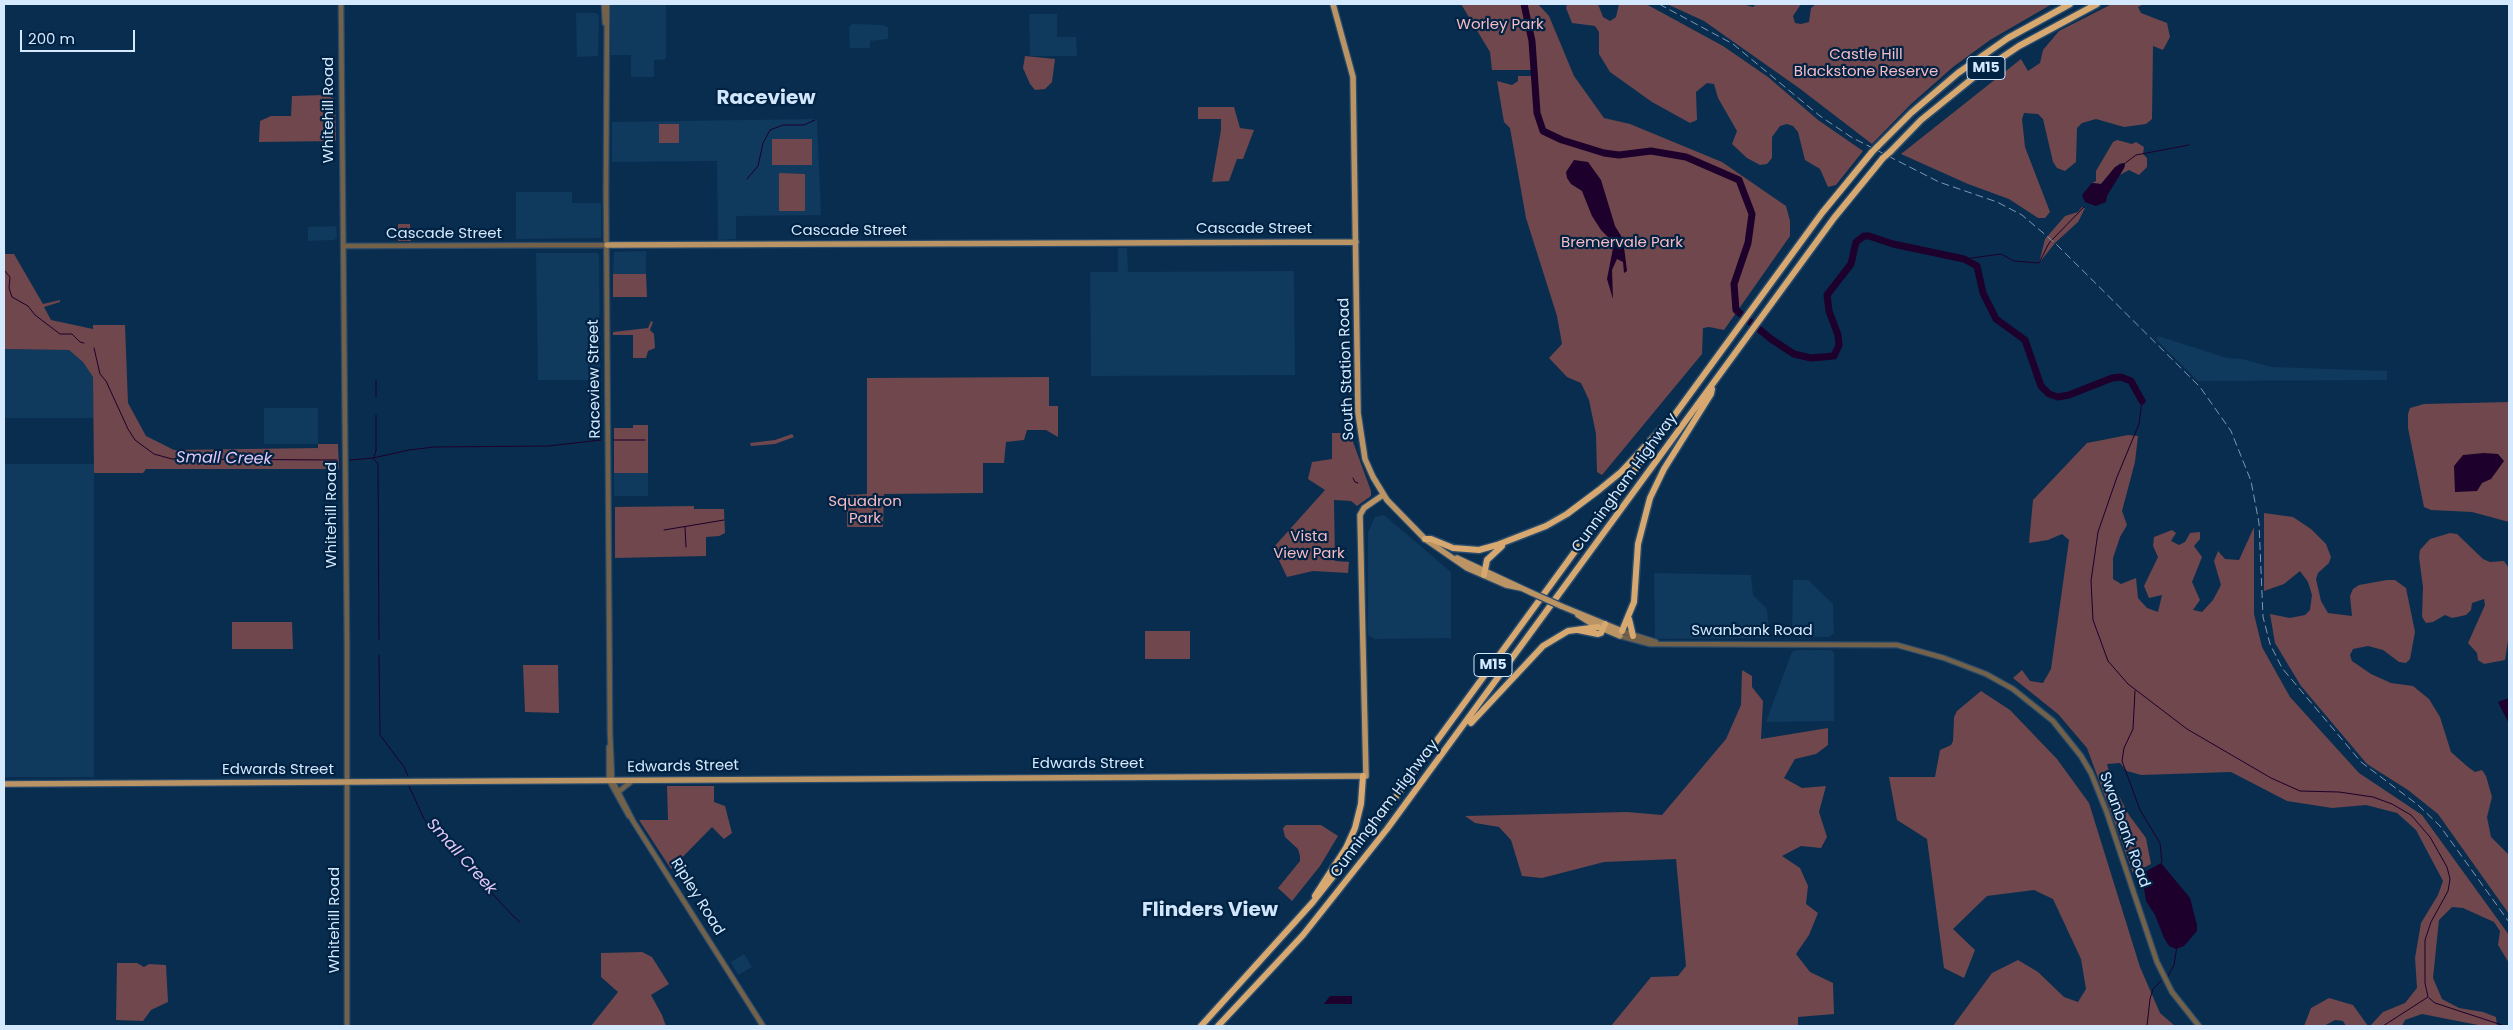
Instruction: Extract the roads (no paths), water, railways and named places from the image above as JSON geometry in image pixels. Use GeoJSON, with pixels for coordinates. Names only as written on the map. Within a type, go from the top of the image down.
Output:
{"type":"FeatureCollection","features":[{"type":"Feature","properties":{"kind":"highway","name":"Cunningham Highway"},"geometry":{"type":"LineString","coordinates":[[1201,1026],[1313,902],[1395,798],[1838,192],[1874,150],[1911,112],[1958,73],[2008,38],[2070,4]]}},
{"type":"Feature","properties":{"kind":"highway","name":"Cunningham Highway"},"geometry":{"type":"LineString","coordinates":[[1218,1026],[1321,913],[1459,733],[1847,201],[1883,158],[1921,120],[1979,73],[2019,46],[2097,4]]}},
{"type":"Feature","properties":{"kind":"highway"},"geometry":{"type":"LineString","coordinates":[[1621,634],[1629,618],[1635,595],[1638,544],[1650,498],[1664,469],[1711,394],[1712,386]]}},
{"type":"Feature","properties":{"kind":"highway"},"geometry":{"type":"LineString","coordinates":[[1425,539],[1431,539],[1453,548],[1483,549],[1546,526],[1584,502],[1620,472],[1659,430],[1667,425]]}},
{"type":"Feature","properties":{"kind":"highway"},"geometry":{"type":"LineString","coordinates":[[1484,573],[1490,555],[1506,542]]}},
{"type":"Feature","properties":{"kind":"highway"},"geometry":{"type":"LineString","coordinates":[[1629,618],[1633,636]]}},
{"type":"Feature","properties":{"kind":"highway"},"geometry":{"type":"LineString","coordinates":[[1459,733],[1465,730],[1536,652],[1554,638],[1576,629],[1596,634],[1601,633],[1602,627]]}},
{"type":"Feature","properties":{"kind":"highway"},"geometry":{"type":"LineString","coordinates":[[1313,902],[1317,891],[1341,856],[1355,828],[1361,804],[1363,776]]}},
{"type":"Feature","properties":{"kind":"main road","name":"South Station Road"},"geometry":{"type":"LineString","coordinates":[[1333,4],[1352,70],[1359,430],[1366,459],[1383,495]]}},
{"type":"Feature","properties":{"kind":"main road","name":"Cascade Street"},"geometry":{"type":"LineString","coordinates":[[607,245],[1356,242]]}},
{"type":"Feature","properties":{"kind":"main road","name":"Swanbank Road"},"geometry":{"type":"LineString","coordinates":[[1383,495],[1425,539],[1448,555],[1484,573],[1574,612],[1602,627],[1621,634]]}},
{"type":"Feature","properties":{"kind":"main road"},"geometry":{"type":"LineString","coordinates":[[1363,776],[1360,515],[1364,508],[1383,495]]}},
{"type":"Feature","properties":{"kind":"main road","name":"Edwards Street"},"geometry":{"type":"LineString","coordinates":[[4,784],[1363,776]]}},
{"type":"Feature","properties":{"kind":"street","name":"Whitehill Road"},"geometry":{"type":"LineString","coordinates":[[341,4],[347,1026]]}},
{"type":"Feature","properties":{"kind":"street","name":"Raceview Street"},"geometry":{"type":"LineString","coordinates":[[605,4],[611,780]]}},
{"type":"Feature","properties":{"kind":"street","name":"Cascade Street"},"geometry":{"type":"LineString","coordinates":[[343,246],[607,245]]}},
{"type":"Feature","properties":{"kind":"street","name":"Swanbank Road"},"geometry":{"type":"LineString","coordinates":[[1621,634],[1659,644]]}},
{"type":"Feature","properties":{"kind":"street","name":"Swanbank Road"},"geometry":{"type":"LineString","coordinates":[[1621,634],[1641,643],[1659,644],[1872,643],[1901,645],[1986,674],[2027,698],[2066,735],[2091,773],[2107,813],[2156,962],[2172,992],[2199,1026]]}},
{"type":"Feature","properties":{"kind":"street","name":"Ripley Road"},"geometry":{"type":"LineString","coordinates":[[611,780],[633,821],[763,1026]]}},
{"type":"Feature","properties":{"kind":"street"},"geometry":{"type":"LineString","coordinates":[[611,780],[624,810],[633,821]]}},
{"type":"Feature","properties":{"kind":"street"},"geometry":{"type":"LineString","coordinates":[[618,792],[632,780]]}},
{"type":"Feature","properties":{"kind":"waterway"},"geometry":{"type":"LineString","coordinates":[[1524,4],[1532,41],[1537,113],[1543,131],[1562,140],[1604,153],[1619,155],[1651,151],[1686,157],[1739,180],[1752,214],[1748,243],[1734,284],[1736,310],[1771,339],[1794,354],[1811,358],[1834,356],[1839,345],[1838,335],[1829,311],[1827,295],[1851,264],[1856,242],[1864,236],[1869,236],[1893,244],[1964,259],[1977,266],[1983,293],[1996,319],[2025,340],[2041,386],[2049,394],[2058,397],[2069,395],[2112,378],[2121,377],[2131,381],[2142,401]]}},
{"type":"Feature","properties":{"kind":"waterway"},"geometry":{"type":"LineString","coordinates":[[747,179],[758,166],[763,143],[770,130],[783,125],[804,125],[815,120]]}},
{"type":"Feature","properties":{"kind":"waterway"},"geometry":{"type":"LineString","coordinates":[[2124,164],[2136,155],[2189,145]]}},
{"type":"Feature","properties":{"kind":"waterway"},"geometry":{"type":"LineString","coordinates":[[1964,259],[2001,254],[2014,261],[2039,263],[2049,243],[2084,207]]}},
{"type":"Feature","properties":{"kind":"waterway","name":"Small Creek"},"geometry":{"type":"LineString","coordinates":[[4,270],[10,277],[9,288],[12,297],[28,306],[35,315],[60,334],[72,334],[80,342],[84,343]]}},
{"type":"Feature","properties":{"kind":"waterway","name":"Small Creek"},"geometry":{"type":"LineString","coordinates":[[94,348],[100,374],[106,381],[128,429],[135,440],[154,454],[172,459],[337,460]]}},
{"type":"Feature","properties":{"kind":"waterway"},"geometry":{"type":"LineString","coordinates":[[376,380],[376,397]]}},
{"type":"Feature","properties":{"kind":"waterway"},"geometry":{"type":"LineString","coordinates":[[2142,401],[2139,424],[2117,477],[2098,532],[2091,581],[2093,620],[2108,661],[2128,684],[2187,729],[2271,778],[2300,791],[2339,792],[2373,797],[2392,804],[2411,815],[2430,837],[2447,867],[2450,879],[2448,891],[2431,922],[2425,940],[2425,983],[2428,997],[2383,1026]]}},
{"type":"Feature","properties":{"kind":"waterway"},"geometry":{"type":"LineString","coordinates":[[374,457],[376,451],[376,415]]}},
{"type":"Feature","properties":{"kind":"waterway"},"geometry":{"type":"LineString","coordinates":[[373,458],[434,447],[548,446],[601,440]]}},
{"type":"Feature","properties":{"kind":"waterway"},"geometry":{"type":"LineString","coordinates":[[614,440],[645,440]]}},
{"type":"Feature","properties":{"kind":"waterway","name":"Small Creek"},"geometry":{"type":"LineString","coordinates":[[350,460],[373,458],[378,464],[379,640]]}},
{"type":"Feature","properties":{"kind":"waterway"},"geometry":{"type":"LineString","coordinates":[[1353,478],[1358,483]]}},
{"type":"Feature","properties":{"kind":"waterway"},"geometry":{"type":"LineString","coordinates":[[664,530],[724,520]]}},
{"type":"Feature","properties":{"kind":"waterway"},"geometry":{"type":"LineString","coordinates":[[685,527],[686,547]]}},
{"type":"Feature","properties":{"kind":"waterway","name":"Small Creek"},"geometry":{"type":"LineString","coordinates":[[379,655],[380,735],[404,767],[408,776]]}},
{"type":"Feature","properties":{"kind":"waterway"},"geometry":{"type":"LineString","coordinates":[[2135,691],[2133,729],[2124,748],[2122,761],[2140,810],[2160,843],[2162,863]]}},
{"type":"Feature","properties":{"kind":"waterway","name":"Small Creek"},"geometry":{"type":"LineString","coordinates":[[409,786],[424,819],[520,922]]}},
{"type":"Feature","properties":{"kind":"waterway"},"geometry":{"type":"LineString","coordinates":[[2168,976],[2174,965],[2177,946]]}},
{"type":"Feature","properties":{"kind":"waterway"},"geometry":{"type":"LineString","coordinates":[[2147,1026],[2153,989],[2161,981]]}},
{"type":"Feature","properties":{"kind":"waterway"},"geometry":{"type":"LineString","coordinates":[[2429,998],[2435,1003],[2505,1026]]}},
{"type":"Feature","properties":{"kind":"railway"},"geometry":{"type":"LineString","coordinates":[[1659,4],[1733,44],[1820,116],[1851,137],[1939,182],[1997,202],[2022,215],[2055,243],[2200,387],[2231,431],[2251,481],[2259,523],[2263,617],[2270,644],[2282,668],[2361,762],[2418,805],[2440,826],[2509,922]]}},
{"type":"Feature","properties":{"kind":"district","name":"Raceview"},"geometry":{"type":"Point","coordinates":[766,99]}},
{"type":"Feature","properties":{"kind":"district","name":"Flinders View"},"geometry":{"type":"Point","coordinates":[1210,911]}},
{"type":"Feature","properties":{"kind":"park label","name":"Worley Park"},"geometry":{"type":"Point","coordinates":[1500,25]}},
{"type":"Feature","properties":{"kind":"park label","name":"Castle Hill Blackstone Reserve"},"geometry":{"type":"Point","coordinates":[1866,64]}},
{"type":"Feature","properties":{"kind":"park label","name":"Bremervale Park"},"geometry":{"type":"Point","coordinates":[1622,243]}},
{"type":"Feature","properties":{"kind":"park label","name":"Squadron Park"},"geometry":{"type":"Point","coordinates":[865,510]}},
{"type":"Feature","properties":{"kind":"park label","name":"Vista View Park"},"geometry":{"type":"Point","coordinates":[1309,546]}}]}
